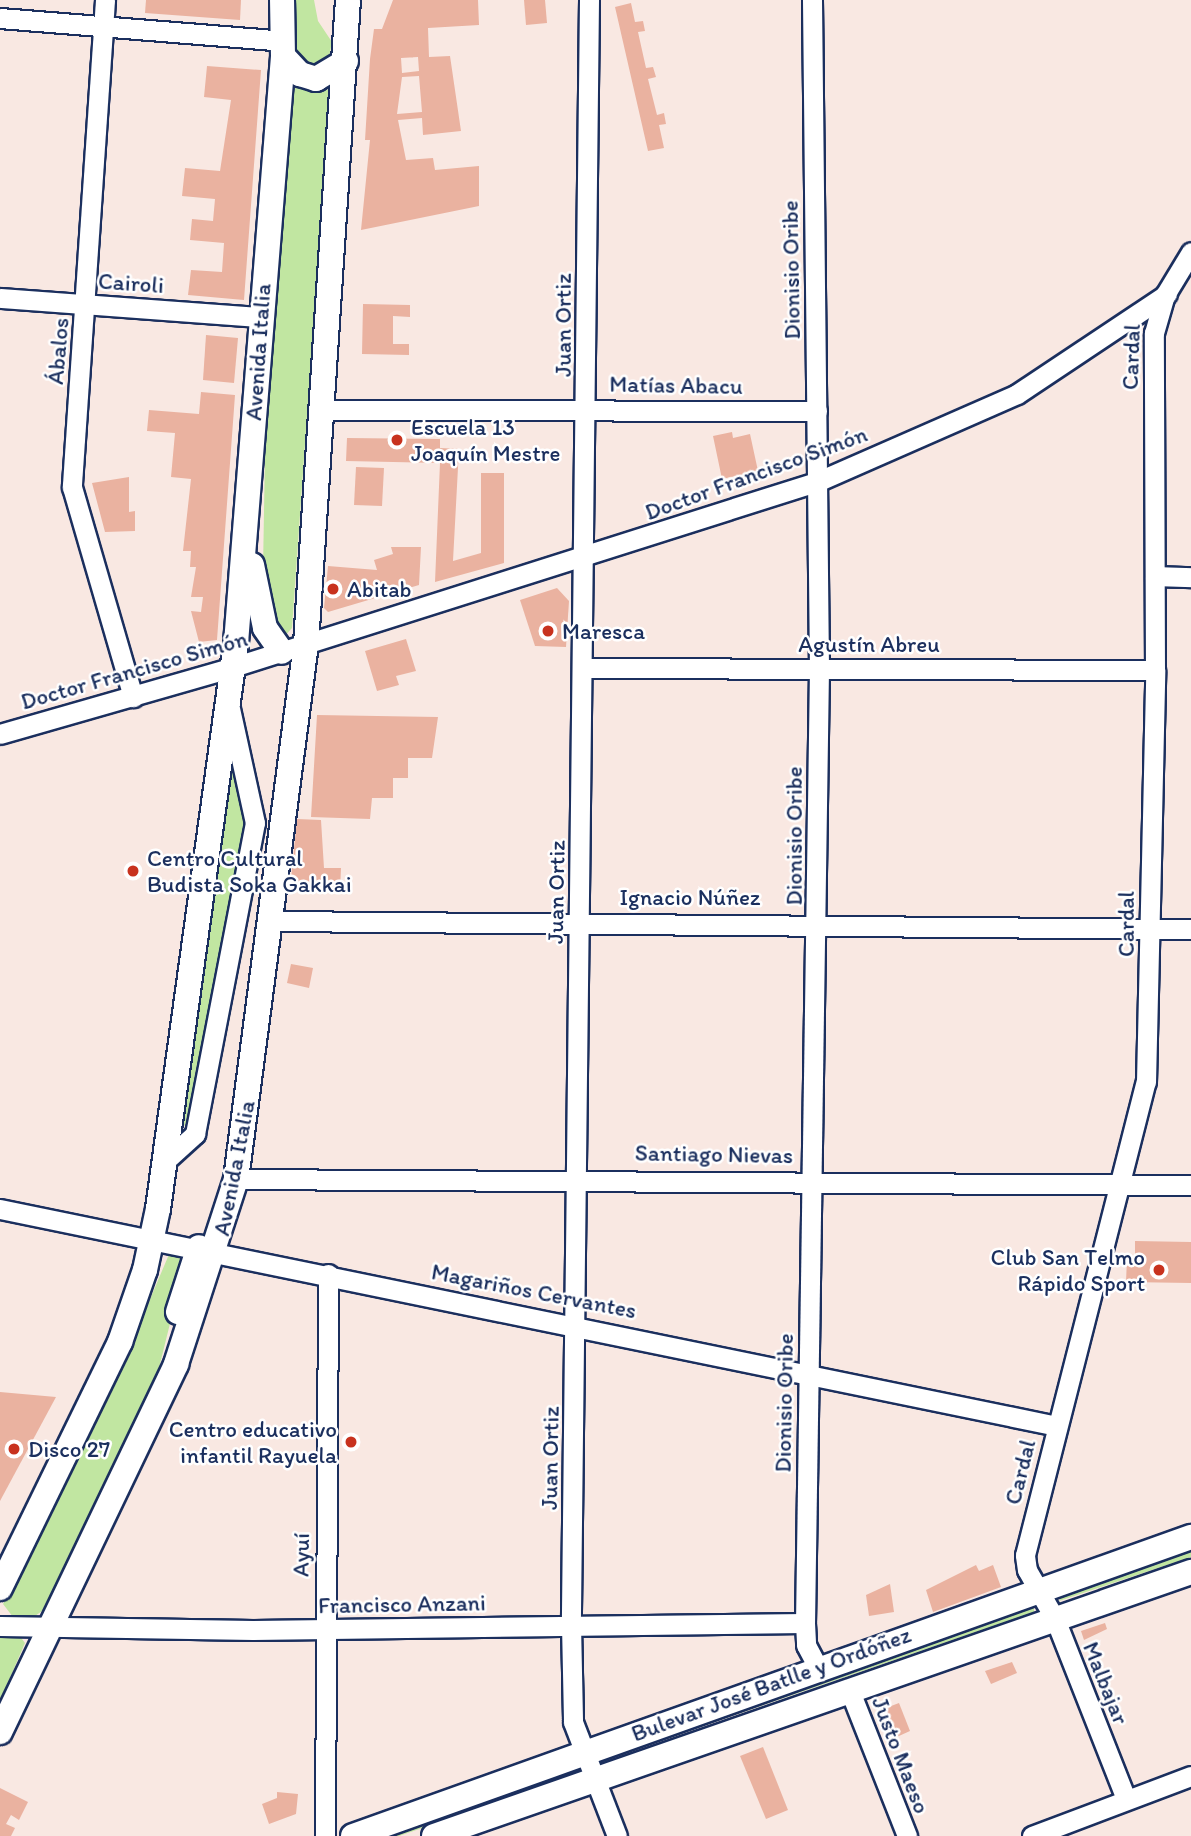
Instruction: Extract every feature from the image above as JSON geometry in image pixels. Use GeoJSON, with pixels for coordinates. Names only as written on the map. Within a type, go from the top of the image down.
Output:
{"type":"FeatureCollection","features":[{"type":"Feature","properties":{"kind":"main road","name":"Avenida Italia"},"geometry":{"type":"LineString","coordinates":[[0,1588],[120,1342],[152,1237],[233,667],[246,536],[259,317],[283,48],[282,0]]}},
{"type":"Feature","properties":{"kind":"main road"},"geometry":{"type":"LineString","coordinates":[[330,0],[331,16],[346,49]]}},
{"type":"Feature","properties":{"kind":"main road","name":"Avenida Italia"},"geometry":{"type":"LineString","coordinates":[[0,1732],[53,1627],[176,1364],[208,1249],[236,1179],[273,922],[306,644],[348,0]]}},
{"type":"Feature","properties":{"kind":"main road"},"geometry":{"type":"LineString","coordinates":[[283,48],[300,74],[316,79],[346,49],[363,0]]}},
{"type":"Feature","properties":{"kind":"main road"},"geometry":{"type":"LineString","coordinates":[[246,536],[265,628],[282,652]]}},
{"type":"Feature","properties":{"kind":"main road","name":"Bulevar José Batlle y Ordóñez"},"geometry":{"type":"LineString","coordinates":[[353,1836],[1035,1589],[1191,1538]]}},
{"type":"Feature","properties":{"kind":"main road","name":"Bulevar José Batlle y Ordóñez"},"geometry":{"type":"LineString","coordinates":[[434,1836],[1191,1572]]}},
{"type":"Feature","properties":{"kind":"street","name":"Ábalos"},"geometry":{"type":"LineString","coordinates":[[105,0],[72,487],[133,697]]}},
{"type":"Feature","properties":{"kind":"street","name":"Juan Ortiz"},"geometry":{"type":"LineString","coordinates":[[589,0],[577,1324],[571,1624],[573,1722],[617,1836]]}},
{"type":"Feature","properties":{"kind":"street","name":"Dionisio Oribe"},"geometry":{"type":"LineString","coordinates":[[812,0],[818,481],[818,922],[805,1623],[806,1645],[819,1669]]}},
{"type":"Feature","properties":{"kind":"street"},"geometry":{"type":"LineString","coordinates":[[0,18],[104,25],[283,48]]}},
{"type":"Feature","properties":{"kind":"street","name":"Cardal"},"geometry":{"type":"LineString","coordinates":[[1035,1589],[1025,1555],[1146,1082],[1155,670],[1154,334],[1165,295],[1191,252]]}},
{"type":"Feature","properties":{"kind":"street","name":"Doctor Francisco Simón"},"geometry":{"type":"LineString","coordinates":[[306,644],[818,481],[1017,394],[1191,278]]}},
{"type":"Feature","properties":{"kind":"street","name":"Cairoli"},"geometry":{"type":"LineString","coordinates":[[0,298],[259,317]]}},
{"type":"Feature","properties":{"kind":"street","name":"Matías Abacu"},"geometry":{"type":"LineString","coordinates":[[323,410],[587,408],[817,411]]}},
{"type":"Feature","properties":{"kind":"street"},"geometry":{"type":"LineString","coordinates":[[1155,576],[1191,577]]}},
{"type":"Feature","properties":{"kind":"street"},"geometry":{"type":"LineString","coordinates":[[282,652],[306,644]]}},
{"type":"Feature","properties":{"kind":"street","name":"Doctor Francisco Simón"},"geometry":{"type":"LineString","coordinates":[[0,734],[282,652]]}},
{"type":"Feature","properties":{"kind":"street","name":"Agustín Abreu"},"geometry":{"type":"LineString","coordinates":[[583,668],[1155,670]]}},
{"type":"Feature","properties":{"kind":"street","name":"Avenida Italia"},"geometry":{"type":"LineString","coordinates":[[164,1162],[195,1134],[255,823],[229,704]]}},
{"type":"Feature","properties":{"kind":"street","name":"Ignacio Núñez"},"geometry":{"type":"LineString","coordinates":[[273,922],[818,922],[1191,929]]}},
{"type":"Feature","properties":{"kind":"street","name":"Santiago Nievas"},"geometry":{"type":"LineString","coordinates":[[236,1179],[577,1177],[1191,1185]]}},
{"type":"Feature","properties":{"kind":"street","name":"Magariños Cervantes"},"geometry":{"type":"LineString","coordinates":[[0,1209],[152,1237],[577,1324],[1057,1426]]}},
{"type":"Feature","properties":{"kind":"street","name":"Ayuí"},"geometry":{"type":"LineString","coordinates":[[325,1836],[328,1274]]}},
{"type":"Feature","properties":{"kind":"street","name":"Malbajar"},"geometry":{"type":"LineString","coordinates":[[1035,1589],[1055,1619],[1126,1799]]}},
{"type":"Feature","properties":{"kind":"street","name":"Francisco Anzani"},"geometry":{"type":"LineString","coordinates":[[0,1626],[324,1630],[571,1624],[805,1623]]}},
{"type":"Feature","properties":{"kind":"street","name":"Justo Maeso"},"geometry":{"type":"LineString","coordinates":[[850,1692],[907,1836]]}},
{"type":"Feature","properties":{"kind":"street"},"geometry":{"type":"LineString","coordinates":[[1032,1836],[1191,1776]]}},
{"type":"Feature","properties":{"kind":"green space"},"geometry":{"type":"Polygon","coordinates":[[[295,0],[314,0],[318,21],[332,42],[328,62],[312,70],[294,54],[295,0]]]}},
{"type":"Feature","properties":{"kind":"green space"},"geometry":{"type":"Polygon","coordinates":[[[293,87],[330,90],[292,628],[284,637],[273,632],[263,569],[265,454],[293,87]]]}},
{"type":"Feature","properties":{"kind":"green space"},"geometry":{"type":"Polygon","coordinates":[[[232,761],[249,825],[185,1126],[182,1123],[232,761]]]}},
{"type":"Feature","properties":{"kind":"green space"},"geometry":{"type":"Polygon","coordinates":[[[170,1252],[187,1255],[157,1376],[45,1609],[35,1616],[13,1617],[3,1604],[131,1344],[170,1252]]]}},
{"type":"Feature","properties":{"kind":"green space"},"geometry":{"type":"Polygon","coordinates":[[[1191,1551],[1191,1557],[1059,1601],[1063,1595],[1191,1551]]]}},
{"type":"Feature","properties":{"kind":"green space"},"geometry":{"type":"Polygon","coordinates":[[[1034,1605],[1034,1612],[604,1760],[604,1758],[1034,1605]]]}},
{"type":"Feature","properties":{"kind":"green space"},"geometry":{"type":"Polygon","coordinates":[[[0,1635],[19,1635],[25,1643],[0,1701],[0,1635]]]}},
{"type":"Feature","properties":{"kind":"green space"},"geometry":{"type":"Polygon","coordinates":[[[552,1776],[550,1784],[399,1836],[375,1836],[552,1776]]]}},
{"type":"Feature","properties":{"kind":"building"},"geometry":{"type":"Polygon","coordinates":[[[146,0],[241,0],[240,20],[145,13],[146,0]]]}},
{"type":"Feature","properties":{"kind":"building"},"geometry":{"type":"Polygon","coordinates":[[[393,0],[478,0],[479,25],[428,28],[429,57],[450,56],[461,131],[423,135],[422,118],[398,120],[406,160],[433,158],[435,170],[479,166],[479,206],[361,230],[370,140],[365,140],[370,59],[374,29],[382,29],[393,0]],[[418,57],[401,58],[402,73],[419,71],[418,57]],[[419,76],[402,77],[397,114],[422,112],[419,76]]]}},
{"type":"Feature","properties":{"kind":"building"},"geometry":{"type":"Polygon","coordinates":[[[524,0],[545,0],[547,23],[526,25],[524,0]]]}},
{"type":"Feature","properties":{"kind":"building"},"geometry":{"type":"Polygon","coordinates":[[[631,3],[635,22],[643,21],[645,31],[638,32],[646,68],[653,67],[656,77],[648,79],[657,115],[664,113],[666,124],[659,125],[664,148],[648,151],[615,7],[631,3]]]}},
{"type":"Feature","properties":{"kind":"building"},"geometry":{"type":"Polygon","coordinates":[[[207,66],[261,70],[244,300],[188,295],[191,270],[222,272],[224,243],[190,240],[192,219],[213,221],[215,199],[182,196],[185,168],[220,171],[231,100],[204,97],[207,66]]]}},
{"type":"Feature","properties":{"kind":"building"},"geometry":{"type":"Polygon","coordinates":[[[363,304],[410,305],[410,317],[393,316],[393,344],[409,344],[409,355],[362,354],[363,304]]]}},
{"type":"Feature","properties":{"kind":"building"},"geometry":{"type":"Polygon","coordinates":[[[206,335],[238,338],[234,383],[203,380],[206,335]]]}},
{"type":"Feature","properties":{"kind":"building"},"geometry":{"type":"Polygon","coordinates":[[[201,392],[235,395],[217,640],[199,642],[191,611],[201,612],[203,597],[191,597],[196,567],[190,567],[191,551],[183,551],[191,479],[171,477],[175,433],[147,431],[149,410],[199,414],[201,392]]]}},
{"type":"Feature","properties":{"kind":"building"},"geometry":{"type":"Polygon","coordinates":[[[732,432],[733,438],[750,434],[758,471],[722,479],[713,436],[732,432]]]}},
{"type":"Feature","properties":{"kind":"building"},"geometry":{"type":"Polygon","coordinates":[[[347,438],[440,439],[440,448],[459,449],[453,561],[481,553],[481,473],[504,473],[504,563],[435,582],[440,463],[346,461],[347,438]]]}},
{"type":"Feature","properties":{"kind":"building"},"geometry":{"type":"Polygon","coordinates":[[[356,467],[384,468],[382,506],[354,505],[356,467]]]}},
{"type":"Feature","properties":{"kind":"building"},"geometry":{"type":"Polygon","coordinates":[[[129,477],[129,512],[135,511],[135,531],[105,532],[92,483],[129,477]]]}},
{"type":"Feature","properties":{"kind":"building"},"geometry":{"type":"Polygon","coordinates":[[[391,547],[421,547],[419,585],[328,612],[324,608],[328,566],[377,570],[374,560],[393,554],[391,547]]]}},
{"type":"Feature","properties":{"kind":"building","name":"Maresca"},"geometry":{"type":"Polygon","coordinates":[[[557,588],[569,601],[566,647],[535,646],[520,600],[557,588]]]}},
{"type":"Feature","properties":{"kind":"building"},"geometry":{"type":"Polygon","coordinates":[[[406,639],[416,671],[396,676],[399,685],[377,691],[365,651],[406,639]]]}},
{"type":"Feature","properties":{"kind":"building"},"geometry":{"type":"Polygon","coordinates":[[[317,715],[438,717],[432,758],[408,758],[408,778],[393,778],[393,798],[372,798],[370,819],[311,817],[317,715]]]}},
{"type":"Feature","properties":{"kind":"building"},"geometry":{"type":"Polygon","coordinates":[[[297,819],[321,820],[324,868],[341,868],[340,891],[290,889],[297,819]]]}},
{"type":"Feature","properties":{"kind":"building"},"geometry":{"type":"Polygon","coordinates":[[[291,964],[313,968],[309,988],[287,983],[291,964]]]}},
{"type":"Feature","properties":{"kind":"building","name":"Club San Telmo Rápido Sport"},"geometry":{"type":"Polygon","coordinates":[[[1135,1241],[1191,1242],[1191,1283],[1126,1282],[1127,1258],[1135,1258],[1135,1241]]]}},
{"type":"Feature","properties":{"kind":"building","name":"Disco 27"},"geometry":{"type":"Polygon","coordinates":[[[0,1392],[56,1397],[0,1501],[0,1392]]]}},
{"type":"Feature","properties":{"kind":"building"},"geometry":{"type":"Polygon","coordinates":[[[976,1565],[979,1571],[993,1565],[1001,1587],[933,1612],[926,1590],[976,1565]]]}},
{"type":"Feature","properties":{"kind":"building"},"geometry":{"type":"Polygon","coordinates":[[[890,1584],[894,1612],[869,1616],[866,1595],[890,1584]]]}},
{"type":"Feature","properties":{"kind":"building"},"geometry":{"type":"Polygon","coordinates":[[[1105,1623],[1107,1629],[1084,1640],[1081,1631],[1105,1623]]]}},
{"type":"Feature","properties":{"kind":"building"},"geometry":{"type":"Polygon","coordinates":[[[1012,1662],[1017,1673],[991,1684],[985,1671],[1012,1662]]]}},
{"type":"Feature","properties":{"kind":"building"},"geometry":{"type":"Polygon","coordinates":[[[899,1703],[910,1731],[890,1740],[878,1711],[899,1703]]]}},
{"type":"Feature","properties":{"kind":"building"},"geometry":{"type":"Polygon","coordinates":[[[763,1747],[788,1810],[766,1819],[740,1756],[763,1747]]]}},
{"type":"Feature","properties":{"kind":"building"},"geometry":{"type":"Polygon","coordinates":[[[0,1788],[28,1802],[19,1820],[11,1815],[6,1824],[15,1828],[11,1836],[0,1836],[0,1788]]]}},
{"type":"Feature","properties":{"kind":"building"},"geometry":{"type":"Polygon","coordinates":[[[277,1792],[298,1794],[296,1814],[269,1824],[262,1804],[277,1798],[277,1792]]]}},
{"type":"Feature","properties":{"kind":"place","name":"Escuela 13 Joaquín Mestre"},"geometry":{"type":"Point","coordinates":[397,440]}},
{"type":"Feature","properties":{"kind":"place","name":"Abitab"},"geometry":{"type":"Point","coordinates":[333,589]}},
{"type":"Feature","properties":{"kind":"place","name":"Maresca"},"geometry":{"type":"Point","coordinates":[548,631]}},
{"type":"Feature","properties":{"kind":"place","name":"Centro Cultural Budista Soka Gakkai"},"geometry":{"type":"Point","coordinates":[133,871]}},
{"type":"Feature","properties":{"kind":"place","name":"Club San Telmo Rápido Sport"},"geometry":{"type":"Point","coordinates":[1159,1270]}},
{"type":"Feature","properties":{"kind":"place","name":"Centro educativo infantil Rayuela"},"geometry":{"type":"Point","coordinates":[351,1442]}},
{"type":"Feature","properties":{"kind":"place","name":"Disco 27"},"geometry":{"type":"Point","coordinates":[14,1449]}}]}
